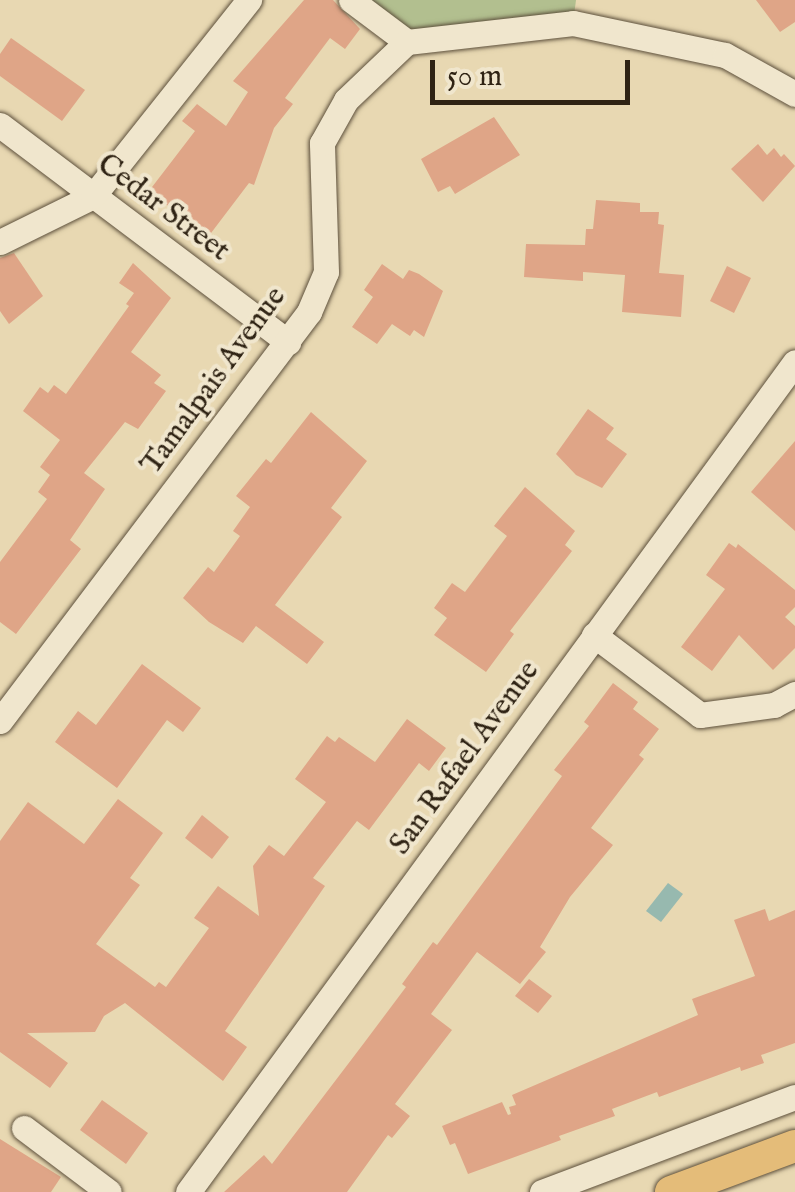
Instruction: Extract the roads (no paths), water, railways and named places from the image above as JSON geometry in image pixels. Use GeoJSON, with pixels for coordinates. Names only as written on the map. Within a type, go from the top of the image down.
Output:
{"type":"FeatureCollection","features":[{"type":"Feature","properties":{"kind":"main road"},"geometry":{"type":"LineString","coordinates":[[670,1192],[795,1146]]}},
{"type":"Feature","properties":{"kind":"street"},"geometry":{"type":"LineString","coordinates":[[0,242],[93,196],[249,0]]}},
{"type":"Feature","properties":{"kind":"street"},"geometry":{"type":"LineString","coordinates":[[351,0],[407,42],[575,11],[725,56],[795,94]]}},
{"type":"Feature","properties":{"kind":"street","name":"Tamalpais Avenue"},"geometry":{"type":"LineString","coordinates":[[0,722],[309,312],[326,272],[322,143],[330,121],[346,100],[407,42]]}},
{"type":"Feature","properties":{"kind":"street","name":"Cedar Street"},"geometry":{"type":"LineString","coordinates":[[0,126],[288,342]]}},
{"type":"Feature","properties":{"kind":"street","name":"San Rafael Avenue"},"geometry":{"type":"LineString","coordinates":[[188,1192],[795,362]]}},
{"type":"Feature","properties":{"kind":"street"},"geometry":{"type":"LineString","coordinates":[[594,635],[700,716],[774,705],[795,694]]}},
{"type":"Feature","properties":{"kind":"street"},"geometry":{"type":"LineString","coordinates":[[542,1192],[795,1097]]}},
{"type":"Feature","properties":{"kind":"street"},"geometry":{"type":"LineString","coordinates":[[24,1128],[109,1192]]}},
{"type":"Feature","properties":{"kind":"water"},"geometry":{"type":"Polygon","coordinates":[[[668,883],[683,894],[661,922],[646,911],[668,883]]]}}]}
